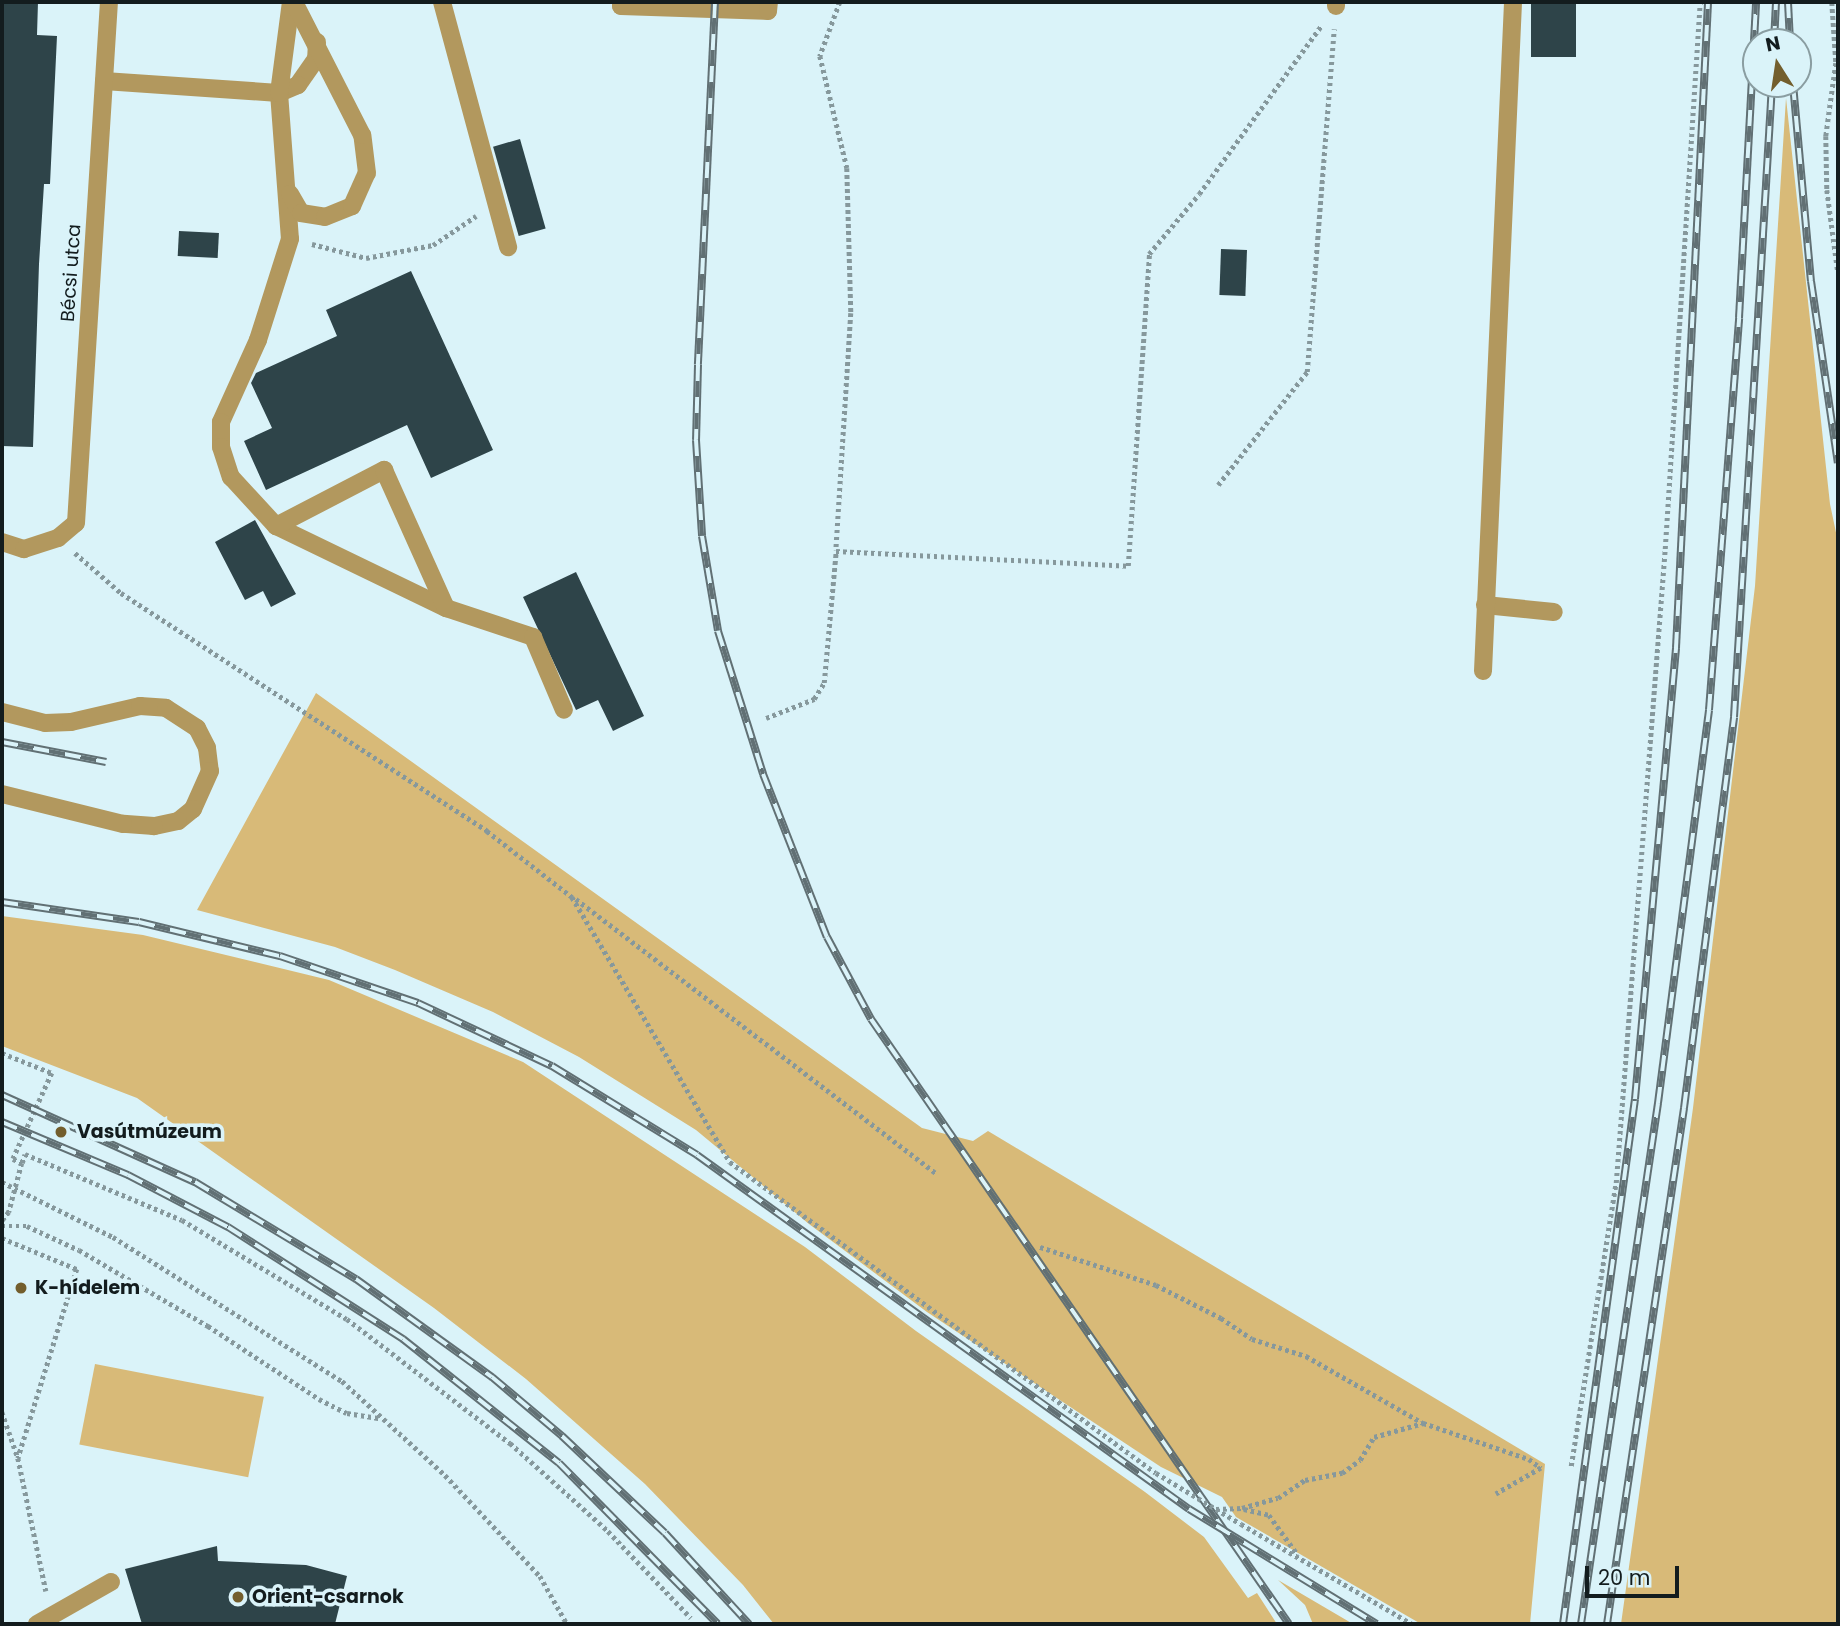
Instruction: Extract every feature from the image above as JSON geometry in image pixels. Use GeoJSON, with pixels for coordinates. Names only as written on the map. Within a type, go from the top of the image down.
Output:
{"type":"FeatureCollection","features":[{"type":"Feature","properties":{"kind":"street","name":"Bécsi utca"},"geometry":{"type":"LineString","coordinates":[[58,538],[76,523],[109,2]]}},
{"type":"Feature","properties":{"kind":"street"},"geometry":{"type":"LineString","coordinates":[[286,188],[301,214],[325,217],[352,206],[367,173],[362,135],[317,42],[293,2]]}},
{"type":"Feature","properties":{"kind":"street"},"geometry":{"type":"LineString","coordinates":[[293,2],[279,93],[290,239],[258,340],[221,422],[220,447],[231,477],[276,526],[446,608],[533,637],[564,710]]}},
{"type":"Feature","properties":{"kind":"street"},"geometry":{"type":"LineString","coordinates":[[442,2],[508,247]]}},
{"type":"Feature","properties":{"kind":"street"},"geometry":{"type":"LineString","coordinates":[[621,2],[621,6],[768,12],[769,2]]}},
{"type":"Feature","properties":{"kind":"street"},"geometry":{"type":"LineString","coordinates":[[1483,671],[1513,2]]}},
{"type":"Feature","properties":{"kind":"street"},"geometry":{"type":"LineString","coordinates":[[104,81],[279,93],[298,85],[316,59],[317,42]]}},
{"type":"Feature","properties":{"kind":"street"},"geometry":{"type":"LineString","coordinates":[[276,526],[384,470],[446,608]]}},
{"type":"Feature","properties":{"kind":"street"},"geometry":{"type":"LineString","coordinates":[[2,542],[24,549],[58,538]]}},
{"type":"Feature","properties":{"kind":"street"},"geometry":{"type":"LineString","coordinates":[[1485,606],[1554,612]]}},
{"type":"Feature","properties":{"kind":"street"},"geometry":{"type":"LineString","coordinates":[[2,712],[45,723],[71,722],[140,706],[166,708],[197,728],[207,748],[210,771],[193,809],[178,821],[154,826],[123,824],[2,794]]}},
{"type":"Feature","properties":{"kind":"street"},"geometry":{"type":"LineString","coordinates":[[44,1620],[111,1582]]}},
{"type":"Feature","properties":{"kind":"path"},"geometry":{"type":"LineString","coordinates":[[766,718],[814,699],[824,683],[836,551],[850,313],[847,168],[820,56],[840,2]]}},
{"type":"Feature","properties":{"kind":"path"},"geometry":{"type":"LineString","coordinates":[[1571,1466],[1616,1183],[1665,549],[1700,2]]}},
{"type":"Feature","properties":{"kind":"path"},"geometry":{"type":"LineString","coordinates":[[1832,2],[1836,63],[1826,163],[1838,272]]}},
{"type":"Feature","properties":{"kind":"path"},"geometry":{"type":"LineString","coordinates":[[836,551],[1128,566],[1149,254],[1199,194],[1336,4]]}},
{"type":"Feature","properties":{"kind":"path"},"geometry":{"type":"LineString","coordinates":[[1218,485],[1307,372],[1336,4]]}},
{"type":"Feature","properties":{"kind":"path"},"geometry":{"type":"LineString","coordinates":[[290,239],[366,258],[433,245],[496,202]]}},
{"type":"Feature","properties":{"kind":"path"},"geometry":{"type":"LineString","coordinates":[[58,538],[121,593],[487,831],[937,1174]]}},
{"type":"Feature","properties":{"kind":"path"},"geometry":{"type":"LineString","coordinates":[[572,897],[730,1162],[1156,1473],[1412,1624]]}},
{"type":"Feature","properties":{"kind":"path"},"geometry":{"type":"LineString","coordinates":[[2,1053],[52,1073],[13,1159],[22,1163]]}},
{"type":"Feature","properties":{"kind":"path"},"geometry":{"type":"LineString","coordinates":[[382,1418],[347,1413],[319,1399],[79,1250],[27,1226],[2,1224],[9,1212],[25,1154],[182,1220],[347,1320],[510,1443],[608,1531],[691,1618]]}},
{"type":"Feature","properties":{"kind":"path"},"geometry":{"type":"LineString","coordinates":[[2,1182],[113,1237],[222,1303],[342,1381],[445,1475],[540,1576],[567,1624]]}},
{"type":"Feature","properties":{"kind":"path"},"geometry":{"type":"LineString","coordinates":[[2,1238],[77,1269],[18,1458]]}},
{"type":"Feature","properties":{"kind":"path"},"geometry":{"type":"LineString","coordinates":[[1040,1247],[1156,1284],[1222,1318],[1252,1339],[1306,1356],[1423,1423],[1529,1459],[1541,1468],[1496,1494]]}},
{"type":"Feature","properties":{"kind":"path"},"geometry":{"type":"LineString","coordinates":[[2,1412],[18,1458],[44,1620]]}},
{"type":"Feature","properties":{"kind":"path"},"geometry":{"type":"LineString","coordinates":[[1216,1509],[1242,1508],[1278,1498],[1305,1480],[1342,1473],[1360,1460],[1374,1437],[1423,1423]]}},
{"type":"Feature","properties":{"kind":"path"},"geometry":{"type":"LineString","coordinates":[[1242,1508],[1269,1515],[1303,1562]]}},
{"type":"Feature","properties":{"kind":"shaded area"},"geometry":{"type":"Polygon","coordinates":[[[1786,98],[1830,504],[1838,542],[1838,1624],[1621,1624],[1693,1108],[1755,586],[1786,98]]]}},
{"type":"Feature","properties":{"kind":"shaded area"},"geometry":{"type":"Polygon","coordinates":[[[316,693],[922,1128],[973,1141],[988,1131],[1545,1464],[1530,1624],[1421,1624],[1236,1517],[1222,1497],[1161,1467],[927,1312],[809,1224],[696,1130],[579,1057],[493,1012],[395,970],[335,947],[197,910],[316,693]]]}},
{"type":"Feature","properties":{"kind":"shaded area"},"geometry":{"type":"Polygon","coordinates":[[[2,916],[143,935],[329,980],[523,1062],[805,1247],[916,1331],[1145,1492],[1204,1537],[1248,1598],[1257,1593],[1277,1624],[774,1624],[743,1585],[645,1484],[526,1379],[434,1308],[137,1098],[2,1046],[2,916]]]}},
{"type":"Feature","properties":{"kind":"shaded area"},"geometry":{"type":"Polygon","coordinates":[[[95,1364],[264,1397],[248,1477],[79,1444],[95,1364]]]}},
{"type":"Feature","properties":{"kind":"shaded area"},"geometry":{"type":"Polygon","coordinates":[[[1278,1580],[1353,1624],[1313,1624],[1305,1605],[1278,1580]]]}},
{"type":"Feature","properties":{"kind":"building"},"geometry":{"type":"Polygon","coordinates":[[[2,2],[38,2],[37,35],[57,36],[50,184],[44,184],[39,264],[33,447],[2,446],[2,2]]]}},
{"type":"Feature","properties":{"kind":"building"},"geometry":{"type":"Polygon","coordinates":[[[1531,2],[1576,2],[1576,57],[1531,57],[1531,2]]]}},
{"type":"Feature","properties":{"kind":"building"},"geometry":{"type":"Polygon","coordinates":[[[520,139],[546,228],[519,236],[493,147],[520,139]]]}},
{"type":"Feature","properties":{"kind":"building"},"geometry":{"type":"Polygon","coordinates":[[[179,231],[219,233],[218,258],[178,256],[179,231]]]}},
{"type":"Feature","properties":{"kind":"building"},"geometry":{"type":"Polygon","coordinates":[[[1221,249],[1247,250],[1245,296],[1219,295],[1221,249]]]}},
{"type":"Feature","properties":{"kind":"building"},"geometry":{"type":"Polygon","coordinates":[[[411,271],[493,450],[431,478],[407,425],[266,490],[244,441],[272,428],[251,383],[256,373],[337,336],[326,310],[411,271]]]}},
{"type":"Feature","properties":{"kind":"building"},"geometry":{"type":"Polygon","coordinates":[[[255,520],[296,594],[271,607],[263,591],[245,600],[215,542],[255,520]]]}},
{"type":"Feature","properties":{"kind":"building"},"geometry":{"type":"Polygon","coordinates":[[[576,572],[644,716],[613,731],[598,700],[576,710],[523,597],[576,572]]]}},
{"type":"Feature","properties":{"kind":"building","name":"Orient-csarnok"},"geometry":{"type":"Polygon","coordinates":[[[217,1546],[218,1561],[306,1565],[347,1576],[335,1624],[142,1624],[125,1569],[217,1546]]]}},
{"type":"Feature","properties":{"kind":"railway"},"geometry":{"type":"LineString","coordinates":[[715,2],[696,440],[702,536],[718,631],[763,774],[827,937],[871,1019],[1289,1624]]}},
{"type":"Feature","properties":{"kind":"railway"},"geometry":{"type":"LineString","coordinates":[[1563,1624],[1635,1099],[1676,648],[1708,2]]}},
{"type":"Feature","properties":{"kind":"railway"},"geometry":{"type":"LineString","coordinates":[[1581,1624],[1658,1103],[1709,710],[1739,318],[1756,2]]}},
{"type":"Feature","properties":{"kind":"railway"},"geometry":{"type":"LineString","coordinates":[[1775,28],[1776,2]]}},
{"type":"Feature","properties":{"kind":"railway"},"geometry":{"type":"LineString","coordinates":[[1788,2],[1789,28]]}},
{"type":"Feature","properties":{"kind":"railway"},"geometry":{"type":"LineString","coordinates":[[1607,1624],[1684,1108],[1734,717],[1771,98]]}},
{"type":"Feature","properties":{"kind":"railway"},"geometry":{"type":"LineString","coordinates":[[1794,98],[1811,281],[1838,463]]}},
{"type":"Feature","properties":{"kind":"railway"},"geometry":{"type":"LineString","coordinates":[[2,742],[106,762]]}},
{"type":"Feature","properties":{"kind":"railway"},"geometry":{"type":"LineString","coordinates":[[2,902],[139,922],[280,956],[418,1003],[552,1066],[697,1155],[1189,1509],[1377,1624]]}},
{"type":"Feature","properties":{"kind":"railway"},"geometry":{"type":"LineString","coordinates":[[2,1095],[195,1182],[356,1279],[492,1377],[562,1436],[665,1533],[749,1624]]}},
{"type":"Feature","properties":{"kind":"railway"},"geometry":{"type":"LineString","coordinates":[[2,1122],[128,1175],[228,1227],[403,1339],[559,1463],[718,1624]]}},
{"type":"Feature","properties":{"kind":"place","name":"Vasútmúzeum"},"geometry":{"type":"Point","coordinates":[61,1132]}},
{"type":"Feature","properties":{"kind":"place","name":"K-hídelem"},"geometry":{"type":"Point","coordinates":[21,1288]}},
{"type":"Feature","properties":{"kind":"place","name":"Orient-csarnok"},"geometry":{"type":"Point","coordinates":[238,1597]}}]}
